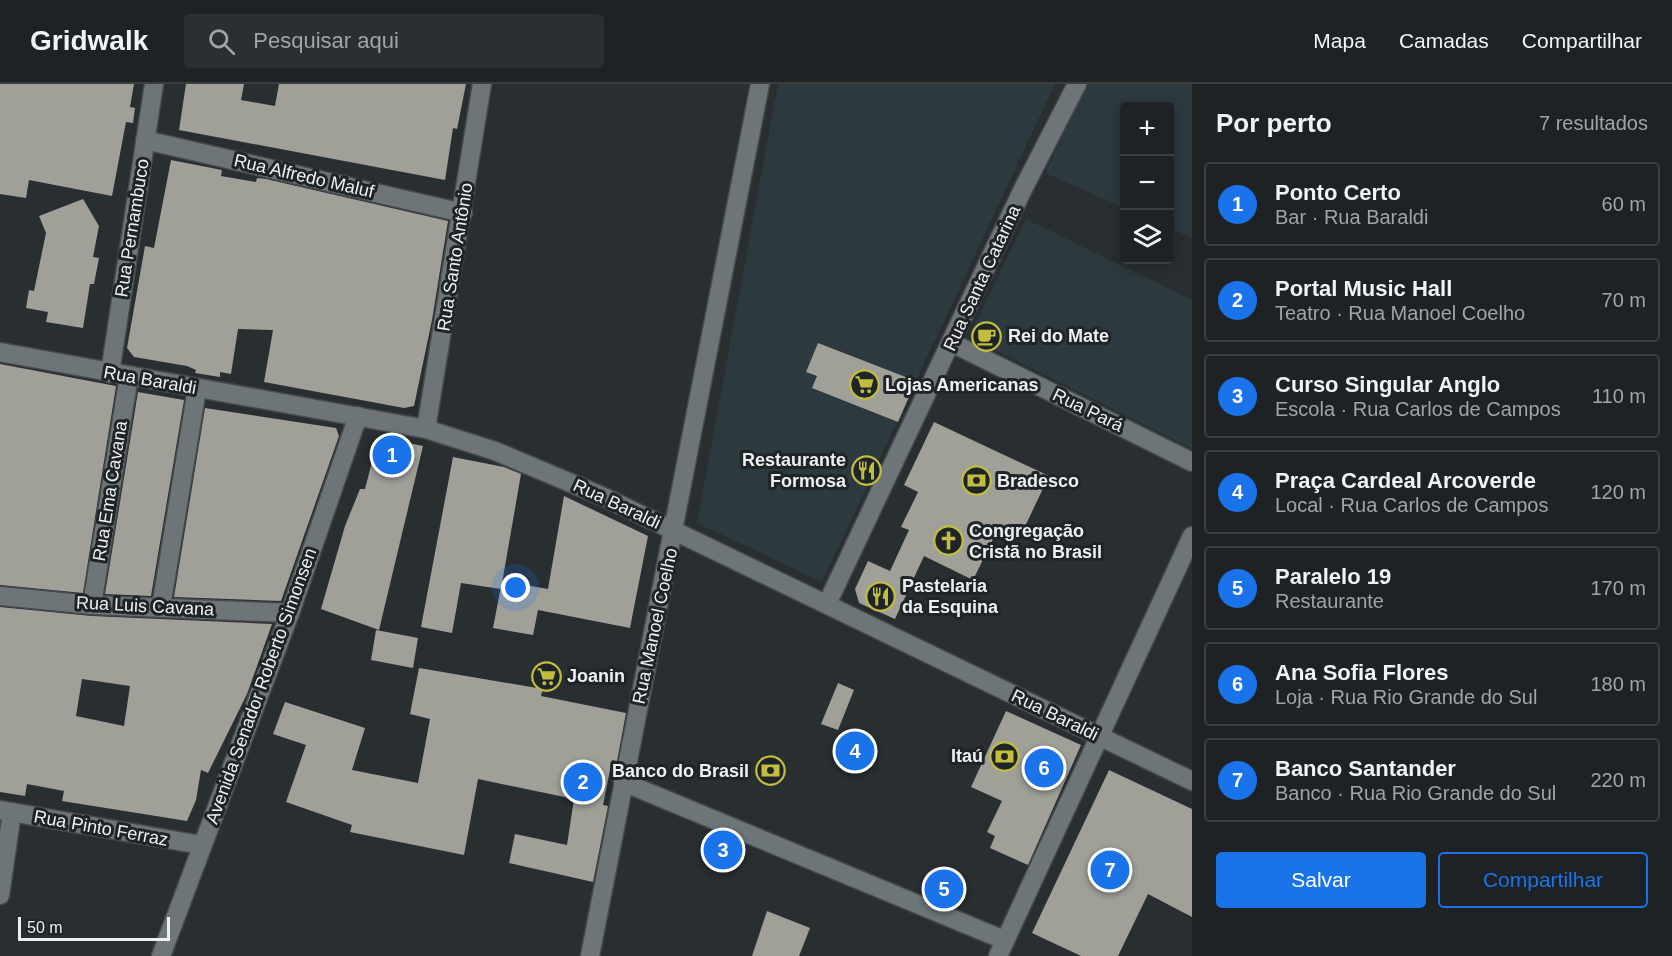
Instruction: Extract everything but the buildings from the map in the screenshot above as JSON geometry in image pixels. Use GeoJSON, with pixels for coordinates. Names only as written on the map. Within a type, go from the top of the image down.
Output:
{"type":"FeatureCollection","features":[{"type":"Feature","properties":{"kind":"street","name":"Rua Pernambuco"},"geometry":{"type":"LineString","coordinates":[[110,373],[154,84]]}},
{"type":"Feature","properties":{"kind":"street","name":"Rua Santo Antônio"},"geometry":{"type":"LineString","coordinates":[[426,429],[463,213],[482,84]]}},
{"type":"Feature","properties":{"kind":"street","name":"Rua Manoel Coelho"},"geometry":{"type":"LineString","coordinates":[[590,956],[675,530],[760,84]]}},
{"type":"Feature","properties":{"kind":"street","name":"Rua Santa Catarina"},"geometry":{"type":"LineString","coordinates":[[827,604],[1022,191],[1077,84]]}},
{"type":"Feature","properties":{"kind":"street","name":"Rua Alfredo Maluf"},"geometry":{"type":"LineString","coordinates":[[145,140],[463,213]]}},
{"type":"Feature","properties":{"kind":"street","name":"Rua Pará"},"geometry":{"type":"LineString","coordinates":[[952,343],[1192,462]]}},
{"type":"Feature","properties":{"kind":"street","name":"Rua Baraldi"},"geometry":{"type":"LineString","coordinates":[[0,352],[426,429],[495,451],[543,470],[675,530],[1192,781]]}},
{"type":"Feature","properties":{"kind":"street","name":"Rua Ema Cavana"},"geometry":{"type":"LineString","coordinates":[[92,605],[129,376]]}},
{"type":"Feature","properties":{"kind":"street"},"geometry":{"type":"LineString","coordinates":[[161,607],[197,389]]}},
{"type":"Feature","properties":{"kind":"street","name":"Avenida Senador Roberto Simonsen"},"geometry":{"type":"LineString","coordinates":[[161,956],[290,613],[358,416]]}},
{"type":"Feature","properties":{"kind":"street"},"geometry":{"type":"LineString","coordinates":[[623,782],[1001,948],[1192,536]]}},
{"type":"Feature","properties":{"kind":"street","name":"Rua Luis Cavana"},"geometry":{"type":"LineString","coordinates":[[0,596],[92,605],[290,613]]}},
{"type":"Feature","properties":{"kind":"street"},"geometry":{"type":"LineString","coordinates":[[0,895],[6,811]]}},
{"type":"Feature","properties":{"kind":"street","name":"Rua Pinto Ferraz"},"geometry":{"type":"LineString","coordinates":[[6,811],[201,845]]}},
{"type":"Feature","properties":{"kind":"shaded area"},"geometry":{"type":"Polygon","coordinates":[[[778,84],[1055,84],[822,582],[697,523],[778,84]]]}},
{"type":"Feature","properties":{"kind":"shaded area"},"geometry":{"type":"Polygon","coordinates":[[[1087,84],[1192,84],[1192,238],[1174,230],[1174,102],[1120,102],[1120,206],[1045,173],[1087,84]]]}},
{"type":"Feature","properties":{"kind":"shaded area"},"geometry":{"type":"Polygon","coordinates":[[[1026,219],[1192,300],[1192,449],[969,337],[1026,219]]]}},
{"type":"Feature","properties":{"kind":"place","name":"Rei do Mate"},"geometry":{"type":"Point","coordinates":[987,336]}},
{"type":"Feature","properties":{"kind":"place","name":"Lojas Americanas"},"geometry":{"type":"Point","coordinates":[864,385]}},
{"type":"Feature","properties":{"kind":"place","name":"Ponto Certo"},"geometry":{"type":"Point","coordinates":[392,455]}},
{"type":"Feature","properties":{"kind":"place","name":"Restaurante Formosa"},"geometry":{"type":"Point","coordinates":[867,470]}},
{"type":"Feature","properties":{"kind":"place","name":"Bradesco"},"geometry":{"type":"Point","coordinates":[976,481]}},
{"type":"Feature","properties":{"kind":"place","name":"Congregação Cristã no Brasil"},"geometry":{"type":"Point","coordinates":[948,541]}},
{"type":"Feature","properties":{"kind":"place","name":"Pastelaria da Esquina"},"geometry":{"type":"Point","coordinates":[881,596]}},
{"type":"Feature","properties":{"kind":"place","name":"Joanin"},"geometry":{"type":"Point","coordinates":[546,676]}},
{"type":"Feature","properties":{"kind":"place","name":"Praça Cardeal Arcoverde"},"geometry":{"type":"Point","coordinates":[855,751]}},
{"type":"Feature","properties":{"kind":"place","name":"Itaú"},"geometry":{"type":"Point","coordinates":[1004,756]}},
{"type":"Feature","properties":{"kind":"place","name":"Ana Sofia Flores"},"geometry":{"type":"Point","coordinates":[1044,768]}},
{"type":"Feature","properties":{"kind":"place","name":"Banco do Brasil"},"geometry":{"type":"Point","coordinates":[770,771]}},
{"type":"Feature","properties":{"kind":"place","name":"Portal Music Hall"},"geometry":{"type":"Point","coordinates":[583,782]}},
{"type":"Feature","properties":{"kind":"place","name":"Curso Singular Anglo"},"geometry":{"type":"Point","coordinates":[723,850]}},
{"type":"Feature","properties":{"kind":"place","name":"Banco Santander"},"geometry":{"type":"Point","coordinates":[1110,870]}},
{"type":"Feature","properties":{"kind":"place","name":"Paralelo 19"},"geometry":{"type":"Point","coordinates":[944,889]}}]}
